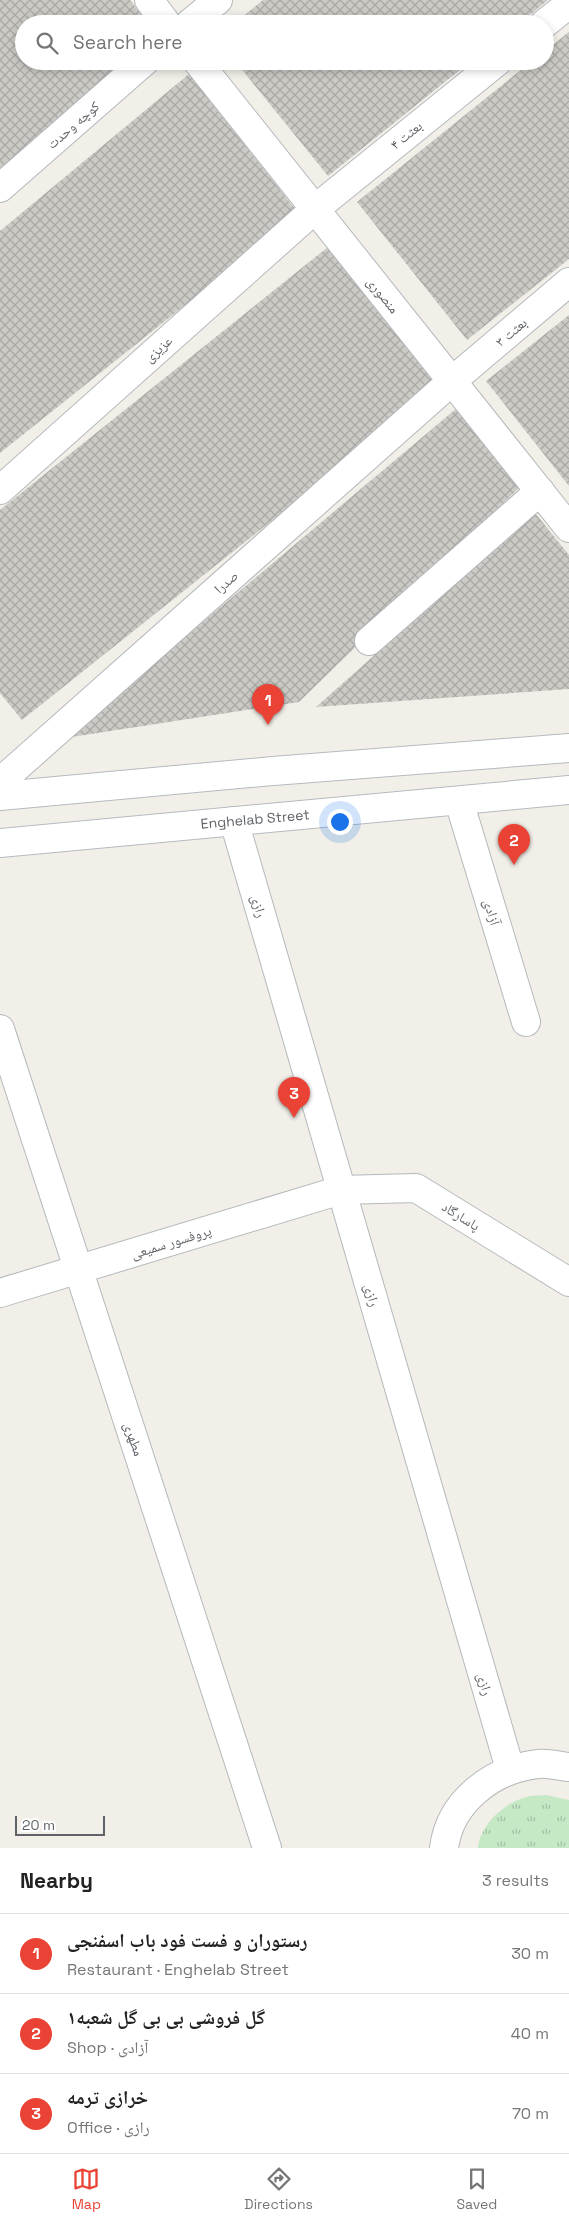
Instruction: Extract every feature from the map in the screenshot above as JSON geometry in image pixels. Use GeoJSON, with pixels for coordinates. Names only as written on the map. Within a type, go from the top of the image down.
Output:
{"type":"FeatureCollection","features":[{"type":"Feature","properties":{"kind":"street"},"geometry":{"type":"LineString","coordinates":[[148,0],[160,15]]}},
{"type":"Feature","properties":{"kind":"street"},"geometry":{"type":"LineString","coordinates":[[200,15],[218,0]]}},
{"type":"Feature","properties":{"kind":"street"},"geometry":{"type":"LineString","coordinates":[[554,16],[569,4]]}},
{"type":"Feature","properties":{"kind":"street","name":"کوچه وحدت"},"geometry":{"type":"LineString","coordinates":[[0,188],[135,70]]}},
{"type":"Feature","properties":{"kind":"street","name":"منصوری"},"geometry":{"type":"LineString","coordinates":[[204,70],[569,528]]}},
{"type":"Feature","properties":{"kind":"street","name":"بعثت ۴"},"geometry":{"type":"LineString","coordinates":[[315,209],[487,70]]}},
{"type":"Feature","properties":{"kind":"street","name":"عزیزی"},"geometry":{"type":"LineString","coordinates":[[0,490],[315,209]]}},
{"type":"Feature","properties":{"kind":"street","name":"بعثت ۳"},"geometry":{"type":"LineString","coordinates":[[452,381],[569,282]]}},
{"type":"Feature","properties":{"kind":"street","name":"صدرا"},"geometry":{"type":"LineString","coordinates":[[0,782],[452,381]]}},
{"type":"Feature","properties":{"kind":"street"},"geometry":{"type":"LineString","coordinates":[[369,641],[540,491]]}},
{"type":"Feature","properties":{"kind":"street"},"geometry":{"type":"LineString","coordinates":[[0,796],[283,770],[569,748]]}},
{"type":"Feature","properties":{"kind":"street","name":"Enghelab Street"},"geometry":{"type":"LineString","coordinates":[[0,843],[569,790]]}},
{"type":"Feature","properties":{"kind":"street","name":"آزادی"},"geometry":{"type":"LineString","coordinates":[[459,801],[526,1022]]}},
{"type":"Feature","properties":{"kind":"street","name":"رازی"},"geometry":{"type":"LineString","coordinates":[[234,821],[510,1769]]}},
{"type":"Feature","properties":{"kind":"street","name":"مطهری"},"geometry":{"type":"LineString","coordinates":[[0,1029],[267,1848]]}},
{"type":"Feature","properties":{"kind":"street","name":"پاسارگاد"},"geometry":{"type":"LineString","coordinates":[[342,1190],[416,1188],[569,1282]]}},
{"type":"Feature","properties":{"kind":"street","name":"پروفسور سمیعی"},"geometry":{"type":"LineString","coordinates":[[0,1293],[342,1190]]}},
{"type":"Feature","properties":{"kind":"street"},"geometry":{"type":"LineString","coordinates":[[444,1848],[446,1838],[459,1808],[482,1784],[510,1769],[540,1764],[569,1767]]}},
{"type":"Feature","properties":{"kind":"green space"},"geometry":{"type":"Polygon","coordinates":[[[546,1795],[569,1800],[569,1848],[478,1848],[483,1832],[493,1817],[500,1811],[523,1798],[546,1795]]]}},
{"type":"Feature","properties":{"kind":"building"},"geometry":{"type":"Polygon","coordinates":[[[0,0],[130,0],[142,15],[15,15],[15,70],[125,70],[0,175],[0,0]]]}},
{"type":"Feature","properties":{"kind":"building"},"geometry":{"type":"Polygon","coordinates":[[[263,0],[548,0],[530,15],[245,15],[263,0]]]}},
{"type":"Feature","properties":{"kind":"building"},"geometry":{"type":"Polygon","coordinates":[[[569,32],[569,259],[467,340],[357,202],[521,70],[554,70],[554,44],[569,32]]]}},
{"type":"Feature","properties":{"kind":"building"},"geometry":{"type":"Polygon","coordinates":[[[242,70],[460,70],[328,176],[242,70]]]}},
{"type":"Feature","properties":{"kind":"building"},"geometry":{"type":"Polygon","coordinates":[[[189,74],[299,214],[0,453],[0,231],[189,74]]]}},
{"type":"Feature","properties":{"kind":"building"},"geometry":{"type":"Polygon","coordinates":[[[328,247],[439,387],[22,720],[0,693],[0,510],[328,247]]]}},
{"type":"Feature","properties":{"kind":"building"},"geometry":{"type":"Polygon","coordinates":[[[569,315],[569,486],[486,381],[569,315]]]}},
{"type":"Feature","properties":{"kind":"building"},"geometry":{"type":"Polygon","coordinates":[[[457,408],[521,486],[299,702],[65,738],[457,408]]]}},
{"type":"Feature","properties":{"kind":"building"},"geometry":{"type":"Polygon","coordinates":[[[535,513],[569,555],[569,689],[316,707],[535,513]]]}},
{"type":"Feature","properties":{"kind":"place","name":"رستوران و فست فود باب اسفنجی"},"geometry":{"type":"Point","coordinates":[268,725]}},
{"type":"Feature","properties":{"kind":"place","name":"گل فروشی بی بی گل شعبه۱"},"geometry":{"type":"Point","coordinates":[514,865]}},
{"type":"Feature","properties":{"kind":"place","name":"خرازی ترمه"},"geometry":{"type":"Point","coordinates":[294,1118]}}]}
